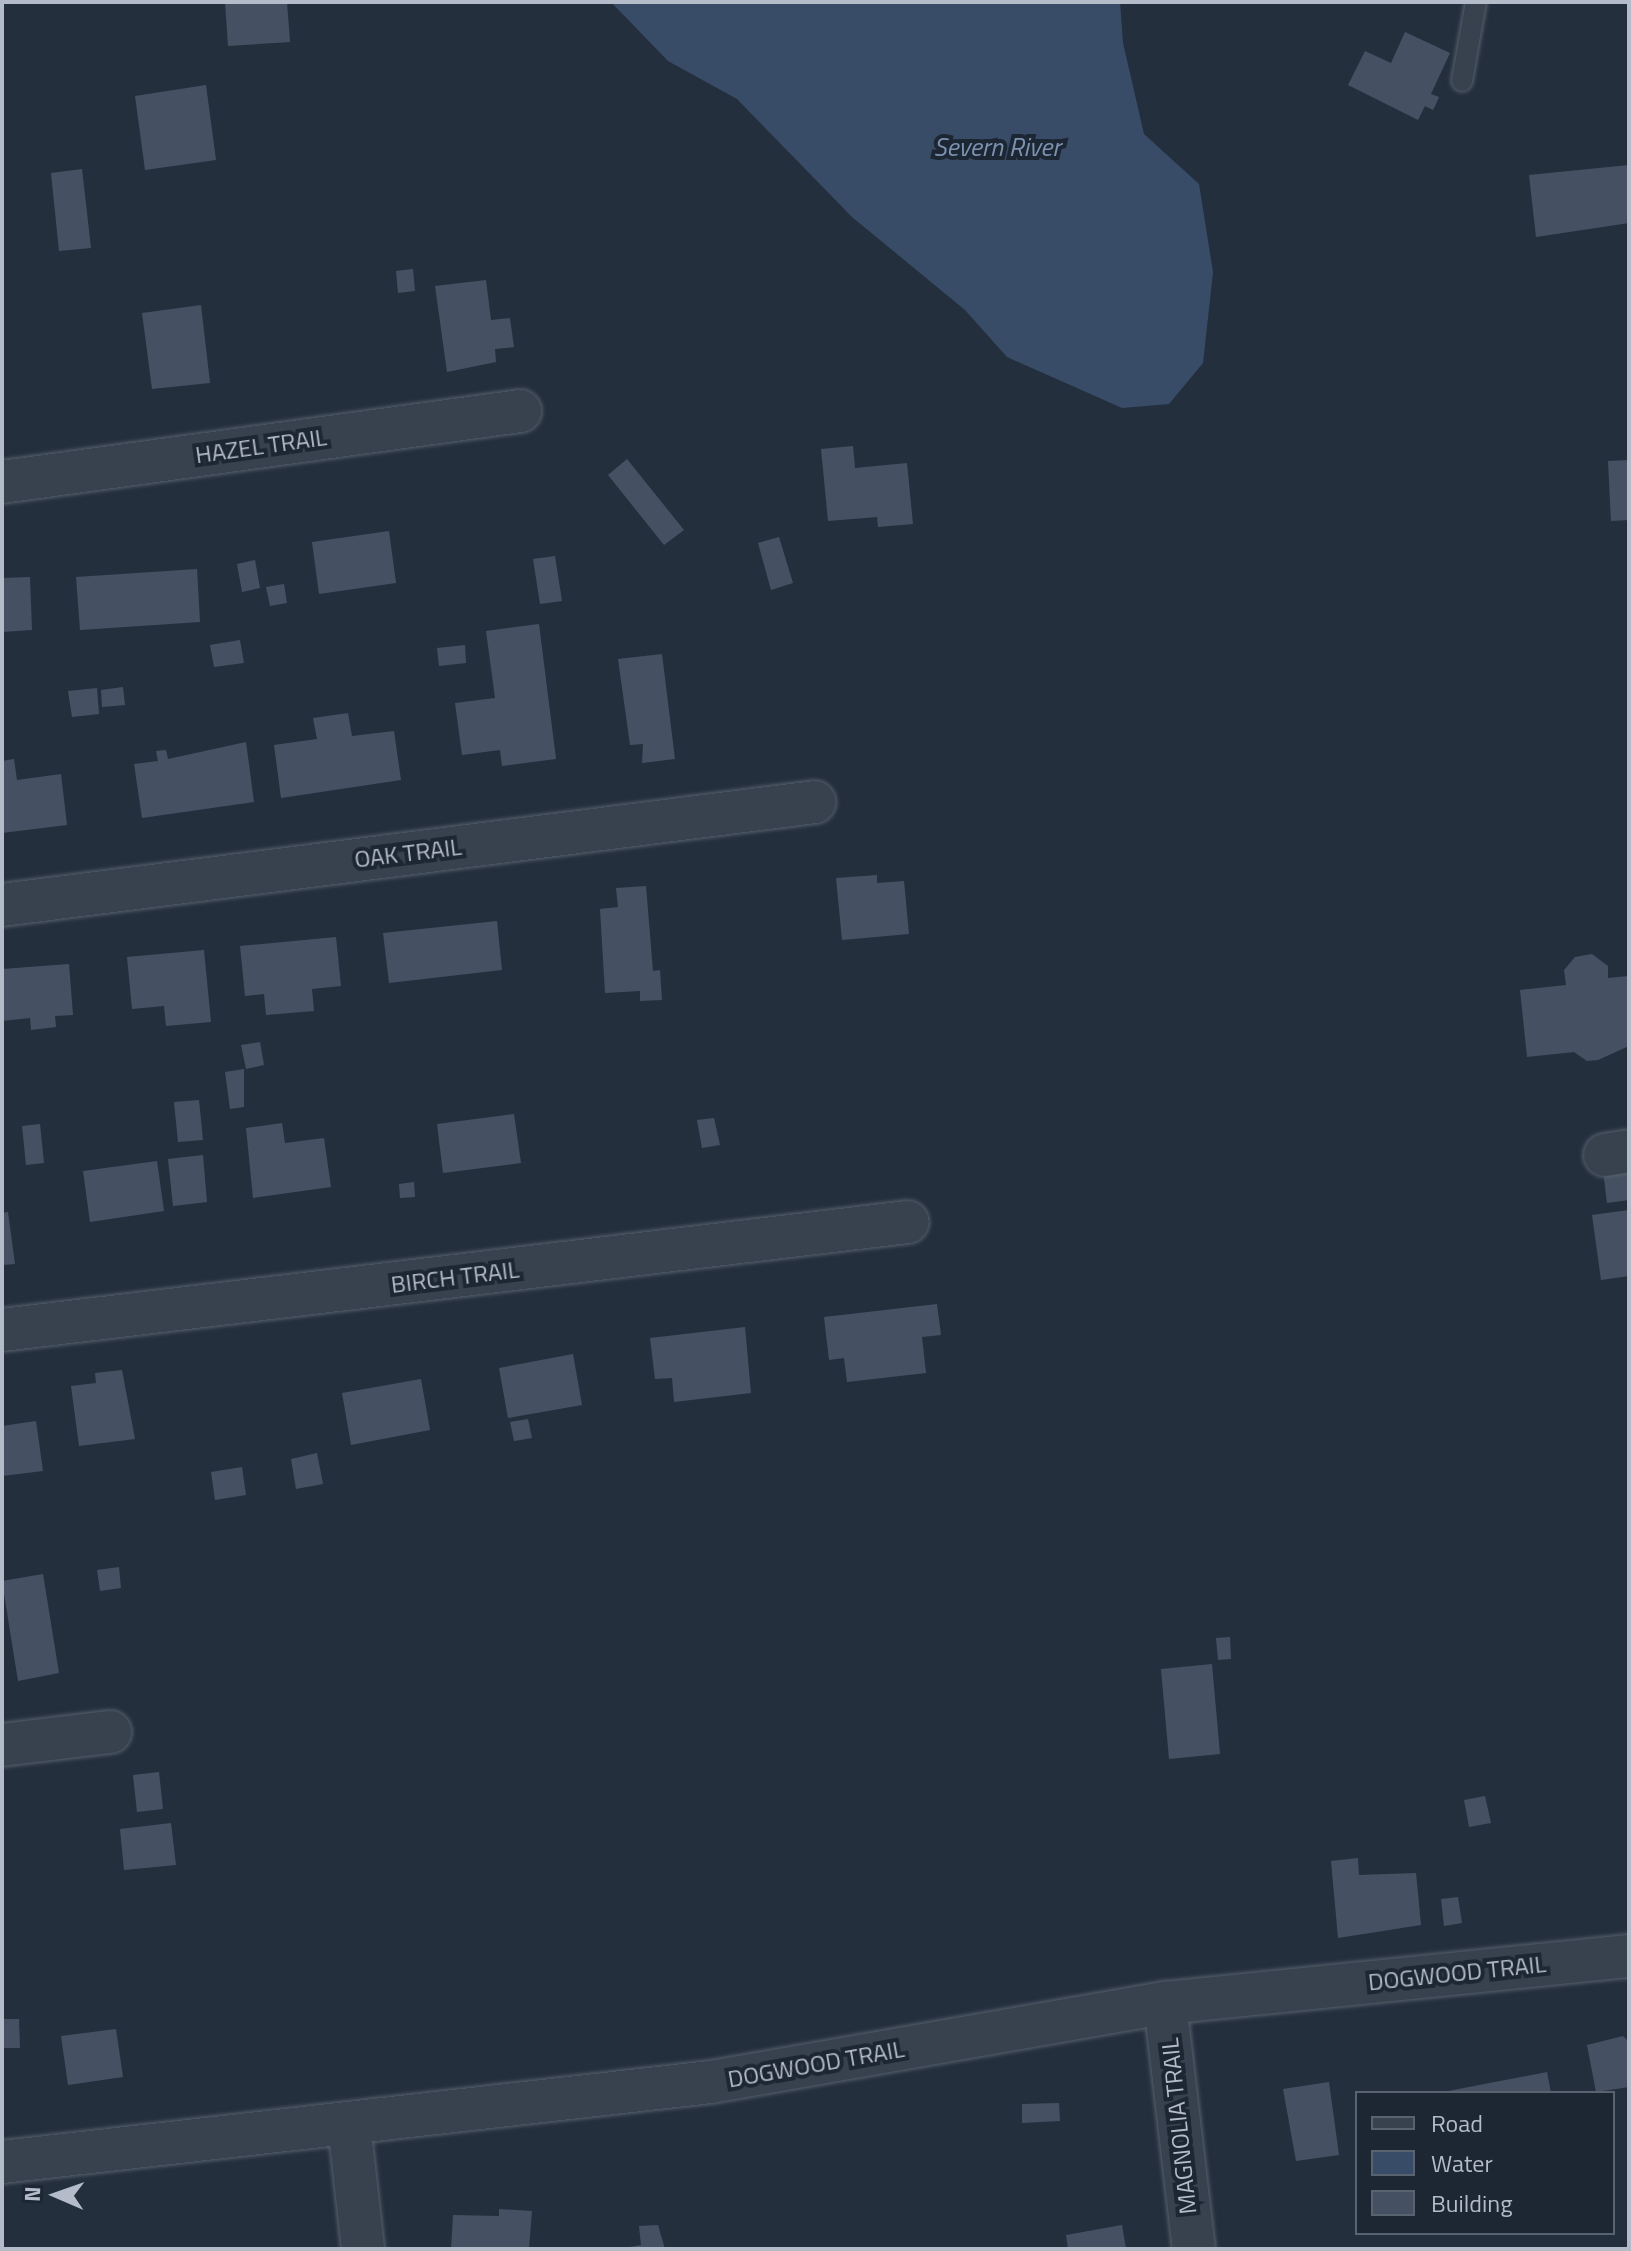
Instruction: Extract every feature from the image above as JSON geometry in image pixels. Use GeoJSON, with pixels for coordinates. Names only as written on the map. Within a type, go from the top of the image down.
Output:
{"type":"FeatureCollection","features":[{"type":"Feature","properties":{"kind":"street","name":"HAZEL TRAIL"},"geometry":{"type":"LineString","coordinates":[[2,482],[520,411]]}},
{"type":"Feature","properties":{"kind":"street","name":"OAK TRAIL"},"geometry":{"type":"LineString","coordinates":[[2,905],[815,802]]}},
{"type":"Feature","properties":{"kind":"street","name":"BIRCH TRAIL"},"geometry":{"type":"LineString","coordinates":[[2,1330],[908,1222]]}},
{"type":"Feature","properties":{"kind":"street"},"geometry":{"type":"LineString","coordinates":[[2,1745],[110,1732]]}},
{"type":"Feature","properties":{"kind":"street","name":"DOGWOOD TRAIL"},"geometry":{"type":"LineString","coordinates":[[2,2162],[711,2082],[1165,2003],[1629,1956]]}},
{"type":"Feature","properties":{"kind":"street","name":"MAGNOLIA TRAIL"},"geometry":{"type":"LineString","coordinates":[[1165,2003],[1194,2249]]}},
{"type":"Feature","properties":{"kind":"street"},"geometry":{"type":"LineString","coordinates":[[349,2124],[363,2249]]}},
{"type":"Feature","properties":{"kind":"lane"},"geometry":{"type":"LineString","coordinates":[[1462,81],[1476,2]]}},
{"type":"Feature","properties":{"kind":"water","name":"Severn River"},"geometry":{"type":"Polygon","coordinates":[[[611,2],[1120,2],[1123,43],[1144,134],[1199,184],[1213,272],[1203,363],[1169,404],[1122,408],[1007,357],[965,310],[852,217],[737,99],[668,61],[611,2]]]}},
{"type":"Feature","properties":{"kind":"building"},"geometry":{"type":"Polygon","coordinates":[[[225,2],[287,2],[290,42],[228,46],[225,2]]]}},
{"type":"Feature","properties":{"kind":"building"},"geometry":{"type":"Polygon","coordinates":[[[1405,32],[1450,53],[1431,94],[1439,97],[1436,104],[1433,110],[1425,106],[1418,120],[1348,85],[1365,51],[1391,63],[1405,32]]]}},
{"type":"Feature","properties":{"kind":"building"},"geometry":{"type":"Polygon","coordinates":[[[206,85],[216,160],[145,170],[135,96],[206,85]]]}},
{"type":"Feature","properties":{"kind":"building"},"geometry":{"type":"Polygon","coordinates":[[[1629,165],[1629,223],[1536,237],[1529,175],[1629,165]]]}},
{"type":"Feature","properties":{"kind":"building"},"geometry":{"type":"Polygon","coordinates":[[[82,169],[91,248],[59,251],[51,173],[82,169]]]}},
{"type":"Feature","properties":{"kind":"building"},"geometry":{"type":"Polygon","coordinates":[[[413,269],[415,291],[398,293],[396,271],[413,269]]]}},
{"type":"Feature","properties":{"kind":"building"},"geometry":{"type":"Polygon","coordinates":[[[486,280],[491,320],[510,318],[514,347],[495,349],[496,362],[447,372],[435,286],[486,280]]]}},
{"type":"Feature","properties":{"kind":"building"},"geometry":{"type":"Polygon","coordinates":[[[201,305],[210,383],[152,389],[142,313],[201,305]]]}},
{"type":"Feature","properties":{"kind":"building"},"geometry":{"type":"Polygon","coordinates":[[[853,446],[855,468],[907,463],[913,524],[878,527],[877,517],[828,521],[821,449],[853,446]]]}},
{"type":"Feature","properties":{"kind":"building"},"geometry":{"type":"Polygon","coordinates":[[[627,459],[684,530],[664,545],[608,475],[627,459]]]}},
{"type":"Feature","properties":{"kind":"building"},"geometry":{"type":"Polygon","coordinates":[[[1629,460],[1629,520],[1611,521],[1608,461],[1629,460]]]}},
{"type":"Feature","properties":{"kind":"building"},"geometry":{"type":"Polygon","coordinates":[[[389,531],[396,583],[319,594],[312,542],[389,531]]]}},
{"type":"Feature","properties":{"kind":"building"},"geometry":{"type":"Polygon","coordinates":[[[779,537],[793,583],[771,590],[758,543],[779,537]]]}},
{"type":"Feature","properties":{"kind":"building"},"geometry":{"type":"Polygon","coordinates":[[[555,556],[562,601],[540,604],[533,559],[555,556]]]}},
{"type":"Feature","properties":{"kind":"building"},"geometry":{"type":"Polygon","coordinates":[[[255,560],[260,588],[242,592],[237,564],[255,560]]]}},
{"type":"Feature","properties":{"kind":"building"},"geometry":{"type":"Polygon","coordinates":[[[197,569],[200,622],[80,630],[76,577],[197,569]]]}},
{"type":"Feature","properties":{"kind":"building"},"geometry":{"type":"Polygon","coordinates":[[[30,577],[32,630],[2,632],[2,578],[30,577]]]}},
{"type":"Feature","properties":{"kind":"building"},"geometry":{"type":"Polygon","coordinates":[[[284,584],[287,603],[270,606],[266,587],[284,584]]]}},
{"type":"Feature","properties":{"kind":"building"},"geometry":{"type":"Polygon","coordinates":[[[539,624],[556,759],[502,766],[500,750],[462,755],[455,703],[495,698],[486,631],[539,624]]]}},
{"type":"Feature","properties":{"kind":"building"},"geometry":{"type":"Polygon","coordinates":[[[240,640],[244,663],[214,667],[210,645],[240,640]]]}},
{"type":"Feature","properties":{"kind":"building"},"geometry":{"type":"Polygon","coordinates":[[[465,645],[466,663],[439,666],[437,648],[465,645]]]}},
{"type":"Feature","properties":{"kind":"building"},"geometry":{"type":"Polygon","coordinates":[[[662,654],[675,759],[642,763],[643,744],[630,745],[618,659],[662,654]]]}},
{"type":"Feature","properties":{"kind":"building"},"geometry":{"type":"Polygon","coordinates":[[[123,687],[125,705],[102,707],[101,690],[123,687]]]}},
{"type":"Feature","properties":{"kind":"building"},"geometry":{"type":"Polygon","coordinates":[[[97,688],[99,714],[72,717],[68,691],[97,688]]]}},
{"type":"Feature","properties":{"kind":"building"},"geometry":{"type":"Polygon","coordinates":[[[348,713],[352,736],[394,731],[401,780],[281,798],[274,745],[317,739],[313,718],[348,713]]]}},
{"type":"Feature","properties":{"kind":"building"},"geometry":{"type":"Polygon","coordinates":[[[246,742],[254,802],[142,818],[134,764],[158,761],[156,751],[166,750],[168,759],[246,742]]]}},
{"type":"Feature","properties":{"kind":"building"},"geometry":{"type":"Polygon","coordinates":[[[14,759],[17,780],[61,774],[67,825],[2,833],[2,761],[14,759]]]}},
{"type":"Feature","properties":{"kind":"building"},"geometry":{"type":"Polygon","coordinates":[[[877,875],[877,883],[904,881],[909,934],[842,940],[836,878],[877,875]]]}},
{"type":"Feature","properties":{"kind":"building"},"geometry":{"type":"Polygon","coordinates":[[[646,886],[653,971],[660,970],[662,1000],[640,1001],[640,991],[605,993],[600,909],[618,907],[616,888],[646,886]]]}},
{"type":"Feature","properties":{"kind":"building"},"geometry":{"type":"Polygon","coordinates":[[[497,921],[502,970],[389,983],[383,933],[497,921]]]}},
{"type":"Feature","properties":{"kind":"building"},"geometry":{"type":"Polygon","coordinates":[[[336,937],[341,986],[312,989],[314,1011],[266,1015],[264,994],[245,996],[240,946],[336,937]]]}},
{"type":"Feature","properties":{"kind":"building"},"geometry":{"type":"Polygon","coordinates":[[[204,950],[211,1022],[166,1026],[164,1006],[132,1009],[127,957],[204,950]]]}},
{"type":"Feature","properties":{"kind":"building"},"geometry":{"type":"Polygon","coordinates":[[[1592,954],[1608,966],[1608,978],[1629,976],[1629,1046],[1598,1060],[1587,1061],[1574,1052],[1527,1057],[1520,990],[1566,985],[1564,970],[1575,957],[1592,954]]]}},
{"type":"Feature","properties":{"kind":"building"},"geometry":{"type":"Polygon","coordinates":[[[69,964],[73,1015],[55,1016],[56,1027],[31,1030],[30,1018],[2,1021],[2,969],[69,964]]]}},
{"type":"Feature","properties":{"kind":"building"},"geometry":{"type":"Polygon","coordinates":[[[260,1042],[264,1065],[246,1069],[241,1045],[260,1042]]]}},
{"type":"Feature","properties":{"kind":"building"},"geometry":{"type":"Polygon","coordinates":[[[244,1069],[244,1107],[230,1109],[225,1072],[244,1069]]]}},
{"type":"Feature","properties":{"kind":"building"},"geometry":{"type":"Polygon","coordinates":[[[199,1100],[203,1140],[178,1142],[174,1102],[199,1100]]]}},
{"type":"Feature","properties":{"kind":"building"},"geometry":{"type":"Polygon","coordinates":[[[514,1114],[521,1163],[443,1173],[437,1124],[514,1114]]]}},
{"type":"Feature","properties":{"kind":"building"},"geometry":{"type":"Polygon","coordinates":[[[714,1118],[720,1145],[702,1148],[697,1120],[714,1118]]]}},
{"type":"Feature","properties":{"kind":"building"},"geometry":{"type":"Polygon","coordinates":[[[282,1123],[285,1143],[324,1138],[331,1187],[253,1198],[246,1128],[282,1123]]]}},
{"type":"Feature","properties":{"kind":"building"},"geometry":{"type":"Polygon","coordinates":[[[40,1124],[44,1163],[26,1165],[22,1126],[40,1124]]]}},
{"type":"Feature","properties":{"kind":"building"},"geometry":{"type":"Polygon","coordinates":[[[203,1155],[207,1202],[173,1206],[168,1159],[203,1155]]]}},
{"type":"Feature","properties":{"kind":"building"},"geometry":{"type":"Polygon","coordinates":[[[1629,1159],[1629,1200],[1607,1203],[1602,1162],[1629,1159]]]}},
{"type":"Feature","properties":{"kind":"building"},"geometry":{"type":"Polygon","coordinates":[[[157,1161],[164,1211],[90,1222],[83,1171],[157,1161]]]}},
{"type":"Feature","properties":{"kind":"building"},"geometry":{"type":"Polygon","coordinates":[[[414,1182],[415,1197],[400,1198],[399,1184],[414,1182]]]}},
{"type":"Feature","properties":{"kind":"building"},"geometry":{"type":"Polygon","coordinates":[[[1629,1210],[1629,1276],[1601,1280],[1592,1215],[1629,1210]]]}},
{"type":"Feature","properties":{"kind":"building"},"geometry":{"type":"Polygon","coordinates":[[[8,1212],[15,1264],[2,1265],[2,1213],[8,1212]]]}},
{"type":"Feature","properties":{"kind":"building"},"geometry":{"type":"Polygon","coordinates":[[[937,1304],[941,1335],[922,1337],[926,1373],[847,1382],[844,1358],[829,1360],[824,1317],[937,1304]]]}},
{"type":"Feature","properties":{"kind":"building"},"geometry":{"type":"Polygon","coordinates":[[[745,1327],[751,1393],[674,1402],[672,1378],[655,1379],[650,1338],[745,1327]]]}},
{"type":"Feature","properties":{"kind":"building"},"geometry":{"type":"Polygon","coordinates":[[[573,1354],[582,1405],[508,1418],[499,1368],[573,1354]]]}},
{"type":"Feature","properties":{"kind":"building"},"geometry":{"type":"Polygon","coordinates":[[[122,1370],[135,1439],[79,1446],[71,1386],[96,1383],[95,1373],[122,1370]]]}},
{"type":"Feature","properties":{"kind":"building"},"geometry":{"type":"Polygon","coordinates":[[[421,1379],[430,1430],[351,1445],[342,1393],[421,1379]]]}},
{"type":"Feature","properties":{"kind":"building"},"geometry":{"type":"Polygon","coordinates":[[[528,1419],[532,1438],[514,1441],[510,1422],[528,1419]]]}},
{"type":"Feature","properties":{"kind":"building"},"geometry":{"type":"Polygon","coordinates":[[[36,1421],[43,1471],[2,1476],[2,1426],[36,1421]]]}},
{"type":"Feature","properties":{"kind":"building"},"geometry":{"type":"Polygon","coordinates":[[[317,1453],[323,1484],[296,1489],[291,1459],[317,1453]]]}},
{"type":"Feature","properties":{"kind":"building"},"geometry":{"type":"Polygon","coordinates":[[[242,1467],[246,1495],[215,1500],[211,1472],[242,1467]]]}},
{"type":"Feature","properties":{"kind":"building"},"geometry":{"type":"Polygon","coordinates":[[[119,1567],[121,1588],[100,1591],[97,1570],[119,1567]]]}},
{"type":"Feature","properties":{"kind":"building"},"geometry":{"type":"Polygon","coordinates":[[[43,1574],[59,1673],[18,1681],[2,1581],[43,1574]]]}},
{"type":"Feature","properties":{"kind":"building"},"geometry":{"type":"Polygon","coordinates":[[[1230,1637],[1231,1659],[1218,1660],[1216,1638],[1230,1637]]]}},
{"type":"Feature","properties":{"kind":"building"},"geometry":{"type":"Polygon","coordinates":[[[1212,1664],[1220,1754],[1169,1759],[1161,1669],[1212,1664]]]}},
{"type":"Feature","properties":{"kind":"building"},"geometry":{"type":"Polygon","coordinates":[[[159,1772],[163,1809],[137,1812],[133,1775],[159,1772]]]}},
{"type":"Feature","properties":{"kind":"building"},"geometry":{"type":"Polygon","coordinates":[[[1485,1796],[1491,1823],[1469,1827],[1464,1800],[1485,1796]]]}},
{"type":"Feature","properties":{"kind":"building"},"geometry":{"type":"Polygon","coordinates":[[[171,1823],[176,1865],[124,1870],[120,1829],[171,1823]]]}},
{"type":"Feature","properties":{"kind":"building"},"geometry":{"type":"Polygon","coordinates":[[[1358,1858],[1359,1875],[1416,1873],[1421,1925],[1338,1938],[1331,1861],[1358,1858]]]}},
{"type":"Feature","properties":{"kind":"building"},"geometry":{"type":"Polygon","coordinates":[[[1458,1897],[1462,1923],[1444,1926],[1441,1899],[1458,1897]]]}},
{"type":"Feature","properties":{"kind":"building"},"geometry":{"type":"Polygon","coordinates":[[[3,2019],[19,2019],[20,2048],[3,2048],[3,2019]]]}},
{"type":"Feature","properties":{"kind":"building"},"geometry":{"type":"Polygon","coordinates":[[[116,2029],[123,2077],[68,2085],[61,2036],[116,2029]]]}},
{"type":"Feature","properties":{"kind":"building"},"geometry":{"type":"Polygon","coordinates":[[[1623,2036],[1629,2042],[1629,2087],[1596,2091],[1587,2045],[1623,2036]]]}},
{"type":"Feature","properties":{"kind":"building"},"geometry":{"type":"Polygon","coordinates":[[[1547,2072],[1551,2091],[1448,2091],[1547,2072]]]}},
{"type":"Feature","properties":{"kind":"building"},"geometry":{"type":"Polygon","coordinates":[[[1329,2082],[1339,2155],[1296,2161],[1283,2089],[1329,2082]]]}},
{"type":"Feature","properties":{"kind":"building"},"geometry":{"type":"Polygon","coordinates":[[[1059,2103],[1060,2121],[1022,2123],[1022,2104],[1059,2103]]]}},
{"type":"Feature","properties":{"kind":"building"},"geometry":{"type":"Polygon","coordinates":[[[499,2209],[532,2211],[529,2249],[451,2249],[453,2215],[499,2216],[499,2209]]]}},
{"type":"Feature","properties":{"kind":"building"},"geometry":{"type":"Polygon","coordinates":[[[658,2225],[665,2249],[618,2249],[641,2245],[639,2226],[658,2225]]]}},
{"type":"Feature","properties":{"kind":"building"},"geometry":{"type":"Polygon","coordinates":[[[1122,2225],[1126,2249],[1068,2249],[1066,2235],[1122,2225]]]}}]}
